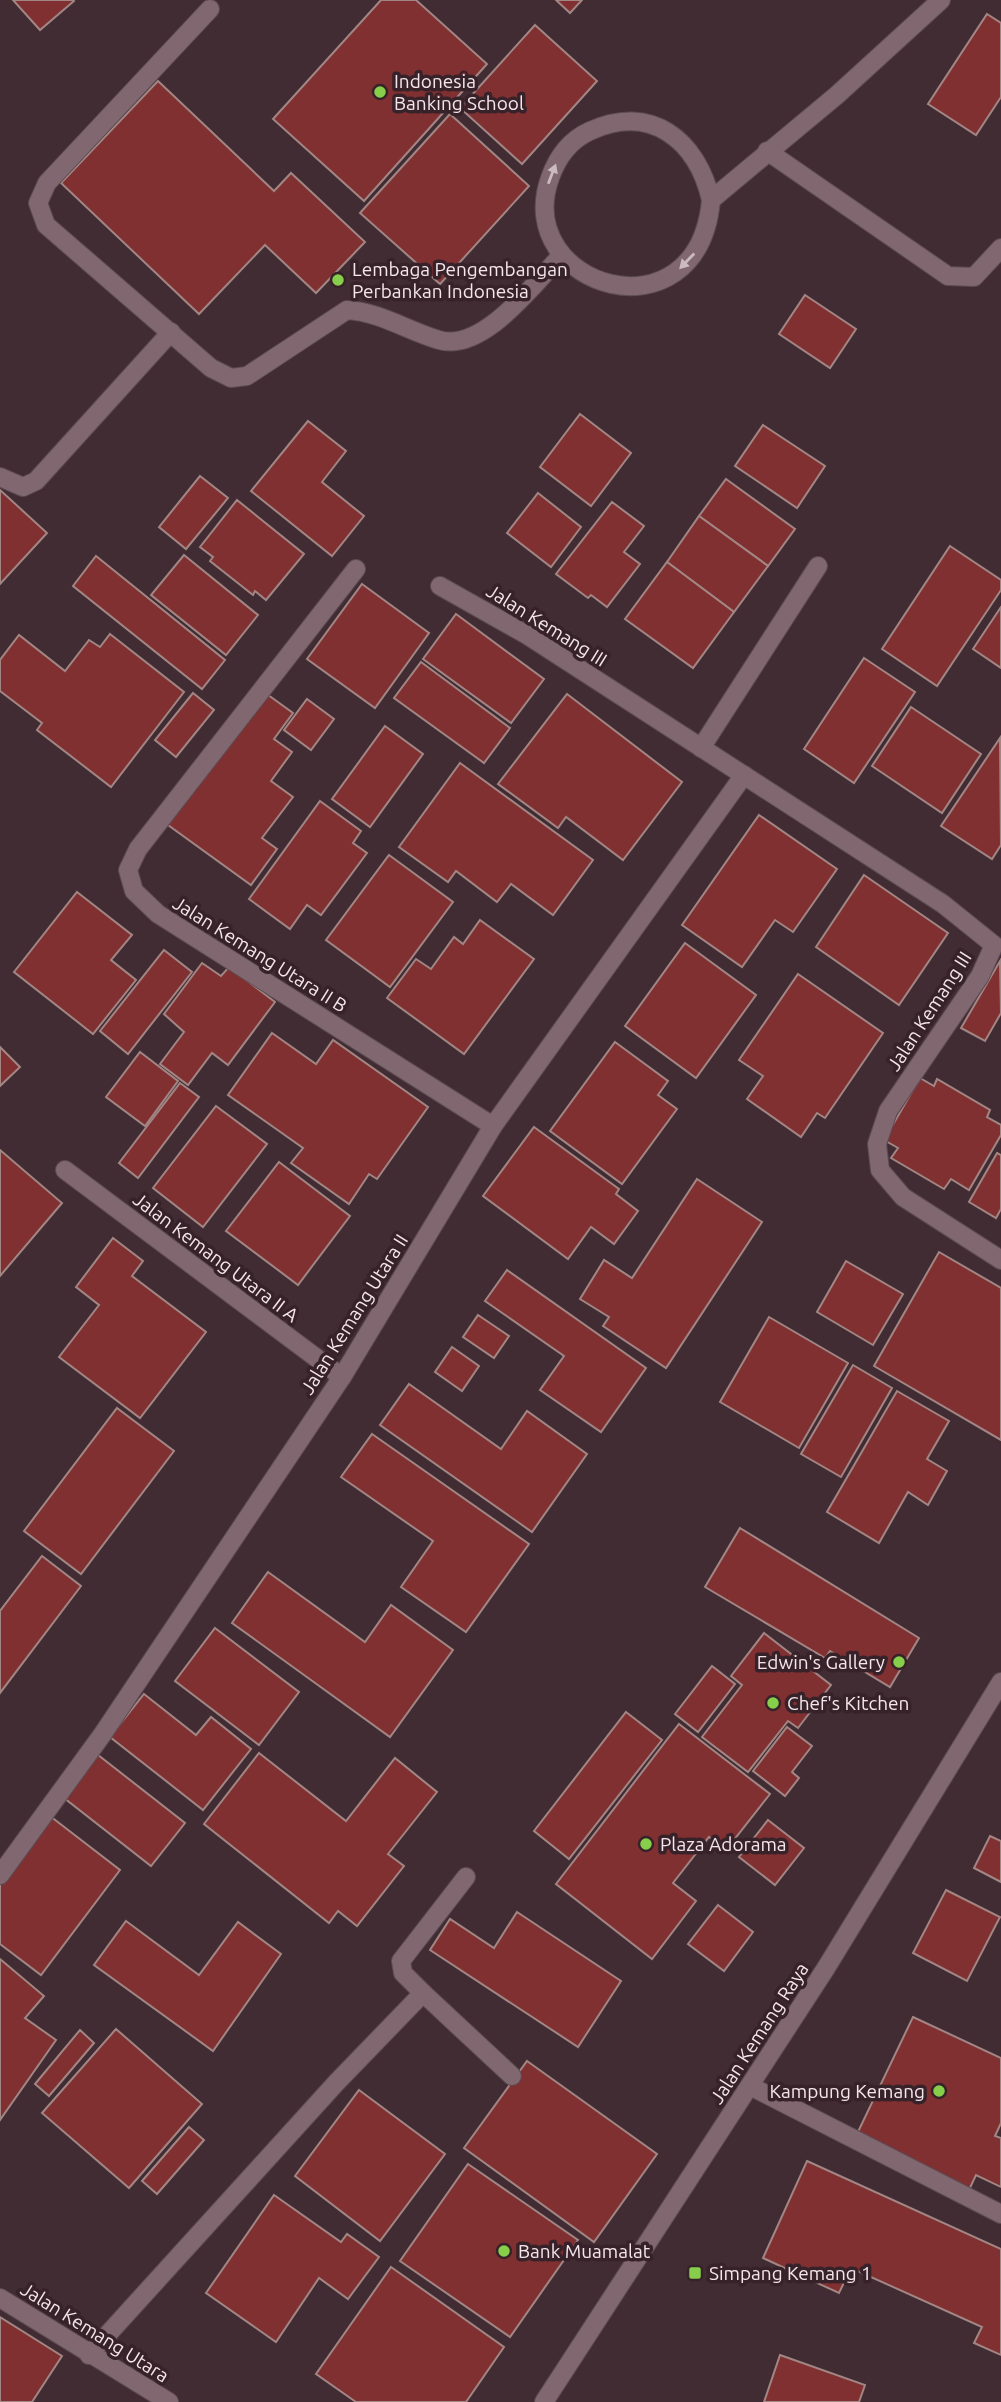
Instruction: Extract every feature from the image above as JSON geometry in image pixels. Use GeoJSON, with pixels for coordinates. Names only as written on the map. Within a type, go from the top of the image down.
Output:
{"type":"FeatureCollection","features":[{"type":"Feature","properties":{"kind":"street"},"geometry":{"type":"LineString","coordinates":[[711,200],[837,95],[941,0]]}},
{"type":"Feature","properties":{"kind":"street"},"geometry":{"type":"LineString","coordinates":[[210,9],[47,183],[37,203],[46,225],[211,368],[232,378],[247,376],[347,310],[366,311],[442,341],[468,341],[491,327],[562,255]]}},
{"type":"Feature","properties":{"kind":"street"},"geometry":{"type":"LineString","coordinates":[[634,121],[657,127],[678,138],[695,156],[706,177],[711,200],[709,226],[698,250],[680,269],[657,282],[631,288],[605,284],[581,273],[562,255],[550,234],[545,211],[551,176],[568,146],[588,132],[610,123],[634,121]]}},
{"type":"Feature","properties":{"kind":"street"},"geometry":{"type":"LineString","coordinates":[[768,151],[948,276],[974,277],[1001,248]]}},
{"type":"Feature","properties":{"kind":"street"},"geometry":{"type":"LineString","coordinates":[[0,477],[23,487],[36,481],[171,332]]}},
{"type":"Feature","properties":{"kind":"street"},"geometry":{"type":"LineString","coordinates":[[701,748],[818,566]]}},
{"type":"Feature","properties":{"kind":"street","name":"Jalan Kemang Utara II B"},"geometry":{"type":"LineString","coordinates":[[356,569],[138,849],[128,870],[134,891],[158,914],[493,1126]]}},
{"type":"Feature","properties":{"kind":"street","name":"Jalan Kemang III"},"geometry":{"type":"LineString","coordinates":[[440,586],[527,635],[998,940],[980,976],[888,1111],[877,1144],[880,1170],[903,1198],[1001,1261]]}},
{"type":"Feature","properties":{"kind":"street","name":"Jalan Kemang Utara II"},"geometry":{"type":"LineString","coordinates":[[0,1875],[102,1735],[342,1377],[493,1126],[744,775]]}},
{"type":"Feature","properties":{"kind":"street","name":"Jalan Kemang Utara II A"},"geometry":{"type":"LineString","coordinates":[[65,1170],[342,1377]]}},
{"type":"Feature","properties":{"kind":"street","name":"Jalan Kemang Raya"},"geometry":{"type":"LineString","coordinates":[[544,2402],[750,2086],[1001,1682]]}},
{"type":"Feature","properties":{"kind":"street"},"geometry":{"type":"LineString","coordinates":[[466,1877],[401,1961],[403,1973],[512,2076]]}},
{"type":"Feature","properties":{"kind":"street"},"geometry":{"type":"LineString","coordinates":[[89,2355],[336,2083],[423,1993]]}},
{"type":"Feature","properties":{"kind":"street"},"geometry":{"type":"LineString","coordinates":[[750,2086],[1001,2214]]}},
{"type":"Feature","properties":{"kind":"street","name":"Jalan Kemang Utara"},"geometry":{"type":"LineString","coordinates":[[0,2298],[169,2402]]}},
{"type":"Feature","properties":{"kind":"building"},"geometry":{"type":"Polygon","coordinates":[[[13,0],[73,0],[74,1],[40,30],[13,0]]]}},
{"type":"Feature","properties":{"kind":"building","name":"Indonesia Banking School"},"geometry":{"type":"Polygon","coordinates":[[[381,0],[416,0],[487,64],[364,201],[273,119],[381,0]]]}},
{"type":"Feature","properties":{"kind":"building"},"geometry":{"type":"Polygon","coordinates":[[[556,0],[582,0],[570,13],[556,0]]]}},
{"type":"Feature","properties":{"kind":"building"},"geometry":{"type":"Polygon","coordinates":[[[987,14],[1001,23],[1001,97],[976,135],[928,104],[987,14]]]}},
{"type":"Feature","properties":{"kind":"building"},"geometry":{"type":"Polygon","coordinates":[[[535,25],[597,81],[522,164],[460,108],[535,25]]]}},
{"type":"Feature","properties":{"kind":"building"},"geometry":{"type":"Polygon","coordinates":[[[158,81],[274,191],[291,173],[365,242],[316,293],[265,245],[199,314],[61,183],[158,81]]]}},
{"type":"Feature","properties":{"kind":"building"},"geometry":{"type":"Polygon","coordinates":[[[450,114],[529,186],[440,284],[360,213],[450,114]]]}},
{"type":"Feature","properties":{"kind":"building"},"geometry":{"type":"Polygon","coordinates":[[[805,295],[856,329],[830,368],[779,334],[805,295]]]}},
{"type":"Feature","properties":{"kind":"building"},"geometry":{"type":"Polygon","coordinates":[[[580,414],[631,453],[591,506],[540,467],[580,414]]]}},
{"type":"Feature","properties":{"kind":"building"},"geometry":{"type":"Polygon","coordinates":[[[308,421],[346,451],[322,482],[364,516],[332,556],[251,491],[308,421]]]}},
{"type":"Feature","properties":{"kind":"building"},"geometry":{"type":"Polygon","coordinates":[[[763,425],[825,466],[797,508],[735,466],[763,425]]]}},
{"type":"Feature","properties":{"kind":"building"},"geometry":{"type":"Polygon","coordinates":[[[200,476],[228,498],[186,549],[159,527],[200,476]]]}},
{"type":"Feature","properties":{"kind":"building"},"geometry":{"type":"Polygon","coordinates":[[[726,479],[795,529],[768,566],[699,516],[726,479]]]}},
{"type":"Feature","properties":{"kind":"building"},"geometry":{"type":"Polygon","coordinates":[[[0,490],[47,533],[0,584],[0,490]]]}},
{"type":"Feature","properties":{"kind":"building"},"geometry":{"type":"Polygon","coordinates":[[[538,493],[581,527],[551,567],[507,533],[538,493]]]}},
{"type":"Feature","properties":{"kind":"building"},"geometry":{"type":"Polygon","coordinates":[[[237,500],[304,554],[266,600],[255,591],[253,595],[210,561],[213,557],[200,547],[237,500]]]}},
{"type":"Feature","properties":{"kind":"building"},"geometry":{"type":"Polygon","coordinates":[[[612,502],[644,526],[624,552],[640,564],[607,607],[591,595],[588,598],[556,574],[612,502]]]}},
{"type":"Feature","properties":{"kind":"building"},"geometry":{"type":"Polygon","coordinates":[[[699,516],[768,566],[734,612],[667,562],[699,516]]]}},
{"type":"Feature","properties":{"kind":"building"},"geometry":{"type":"Polygon","coordinates":[[[950,546],[1001,580],[1001,590],[937,686],[882,649],[950,546]]]}},
{"type":"Feature","properties":{"kind":"building"},"geometry":{"type":"Polygon","coordinates":[[[184,555],[258,615],[226,655],[151,595],[184,555]]]}},
{"type":"Feature","properties":{"kind":"building"},"geometry":{"type":"Polygon","coordinates":[[[96,556],[225,660],[202,689],[73,586],[96,556]]]}},
{"type":"Feature","properties":{"kind":"building"},"geometry":{"type":"Polygon","coordinates":[[[667,562],[734,612],[693,668],[625,619],[667,562]]]}},
{"type":"Feature","properties":{"kind":"building"},"geometry":{"type":"Polygon","coordinates":[[[362,584],[429,633],[375,708],[307,659],[362,584]]]}},
{"type":"Feature","properties":{"kind":"building"},"geometry":{"type":"Polygon","coordinates":[[[1001,607],[1001,668],[973,649],[1001,607]]]}},
{"type":"Feature","properties":{"kind":"building"},"geometry":{"type":"Polygon","coordinates":[[[456,614],[544,679],[511,723],[423,659],[456,614]]]}},
{"type":"Feature","properties":{"kind":"building"},"geometry":{"type":"Polygon","coordinates":[[[110,634],[184,692],[111,787],[37,730],[42,723],[0,691],[0,660],[19,635],[65,671],[89,640],[100,647],[110,634]]]}},
{"type":"Feature","properties":{"kind":"building"},"geometry":{"type":"Polygon","coordinates":[[[864,658],[915,692],[854,783],[804,749],[864,658]]]}},
{"type":"Feature","properties":{"kind":"building"},"geometry":{"type":"Polygon","coordinates":[[[421,662],[510,728],[484,763],[394,698],[421,662]]]}},
{"type":"Feature","properties":{"kind":"building"},"geometry":{"type":"Polygon","coordinates":[[[264,692],[293,713],[274,739],[292,752],[271,781],[293,797],[262,838],[277,849],[251,885],[168,825],[264,692]]]}},
{"type":"Feature","properties":{"kind":"building"},"geometry":{"type":"Polygon","coordinates":[[[193,693],[214,710],[176,757],[155,740],[193,693]]]}},
{"type":"Feature","properties":{"kind":"building"},"geometry":{"type":"Polygon","coordinates":[[[567,694],[682,782],[623,860],[566,817],[558,828],[498,784],[567,694]]]}},
{"type":"Feature","properties":{"kind":"building"},"geometry":{"type":"Polygon","coordinates":[[[307,699],[334,719],[311,750],[284,730],[307,699]]]}},
{"type":"Feature","properties":{"kind":"building"},"geometry":{"type":"Polygon","coordinates":[[[911,707],[981,754],[942,813],[872,766],[911,707]]]}},
{"type":"Feature","properties":{"kind":"building"},"geometry":{"type":"Polygon","coordinates":[[[385,726],[423,754],[370,827],[332,799],[385,726]]]}},
{"type":"Feature","properties":{"kind":"building"},"geometry":{"type":"Polygon","coordinates":[[[1000,738],[1001,845],[992,859],[941,826],[1000,738]]]}},
{"type":"Feature","properties":{"kind":"building"},"geometry":{"type":"Polygon","coordinates":[[[460,763],[593,860],[553,915],[511,884],[497,902],[456,871],[448,882],[399,847],[460,763]]]}},
{"type":"Feature","properties":{"kind":"building"},"geometry":{"type":"Polygon","coordinates":[[[320,801],[361,831],[353,843],[367,853],[321,915],[307,905],[290,929],[249,899],[320,801]]]}},
{"type":"Feature","properties":{"kind":"building"},"geometry":{"type":"Polygon","coordinates":[[[759,815],[837,869],[793,932],[775,920],[742,967],[682,925],[759,815]]]}},
{"type":"Feature","properties":{"kind":"building"},"geometry":{"type":"Polygon","coordinates":[[[389,855],[453,902],[390,987],[326,940],[389,855]]]}},
{"type":"Feature","properties":{"kind":"building"},"geometry":{"type":"Polygon","coordinates":[[[864,875],[948,933],[899,1005],[816,947],[864,875]]]}},
{"type":"Feature","properties":{"kind":"building"},"geometry":{"type":"Polygon","coordinates":[[[77,892],[132,935],[111,960],[136,980],[93,1034],[14,972],[77,892]]]}},
{"type":"Feature","properties":{"kind":"building"},"geometry":{"type":"Polygon","coordinates":[[[480,920],[534,959],[464,1054],[387,998],[416,959],[431,969],[454,937],[463,944],[480,920]]]}},
{"type":"Feature","properties":{"kind":"building"},"geometry":{"type":"Polygon","coordinates":[[[685,943],[756,995],[696,1078],[625,1026],[685,943]]]}},
{"type":"Feature","properties":{"kind":"building"},"geometry":{"type":"Polygon","coordinates":[[[164,950],[192,972],[128,1054],[100,1031],[164,950]]]}},
{"type":"Feature","properties":{"kind":"building"},"geometry":{"type":"Polygon","coordinates":[[[1000,961],[1001,1013],[985,1041],[961,1028],[1000,961]]]}},
{"type":"Feature","properties":{"kind":"building"},"geometry":{"type":"Polygon","coordinates":[[[202,963],[221,976],[229,967],[275,1002],[228,1065],[212,1053],[188,1085],[160,1064],[184,1032],[164,1014],[202,963]]]}},
{"type":"Feature","properties":{"kind":"building"},"geometry":{"type":"Polygon","coordinates":[[[798,974],[883,1033],[825,1118],[817,1113],[801,1137],[747,1099],[763,1076],[739,1060],[798,974]]]}},
{"type":"Feature","properties":{"kind":"building"},"geometry":{"type":"Polygon","coordinates":[[[272,1033],[316,1064],[333,1040],[428,1107],[377,1179],[369,1174],[349,1204],[291,1163],[303,1148],[228,1095],[272,1033]]]}},
{"type":"Feature","properties":{"kind":"building"},"geometry":{"type":"Polygon","coordinates":[[[615,1042],[668,1081],[658,1095],[677,1109],[622,1184],[550,1131],[615,1042]]]}},
{"type":"Feature","properties":{"kind":"building"},"geometry":{"type":"Polygon","coordinates":[[[0,1047],[20,1067],[0,1086],[0,1047]]]}},
{"type":"Feature","properties":{"kind":"building"},"geometry":{"type":"Polygon","coordinates":[[[140,1052],[178,1081],[145,1126],[106,1097],[140,1052]]]}},
{"type":"Feature","properties":{"kind":"building"},"geometry":{"type":"Polygon","coordinates":[[[920,1078],[934,1086],[937,1079],[990,1110],[987,1117],[1001,1125],[1001,1135],[969,1190],[951,1179],[944,1189],[891,1158],[898,1148],[884,1140],[920,1078]]]}},
{"type":"Feature","properties":{"kind":"building"},"geometry":{"type":"Polygon","coordinates":[[[180,1083],[199,1097],[138,1178],[119,1163],[180,1083]]]}},
{"type":"Feature","properties":{"kind":"building"},"geometry":{"type":"Polygon","coordinates":[[[216,1106],[267,1144],[203,1227],[153,1188],[216,1106]]]}},
{"type":"Feature","properties":{"kind":"building"},"geometry":{"type":"Polygon","coordinates":[[[534,1127],[619,1189],[616,1194],[638,1211],[614,1244],[591,1227],[568,1259],[483,1196],[534,1127]]]}},
{"type":"Feature","properties":{"kind":"building"},"geometry":{"type":"Polygon","coordinates":[[[0,1150],[62,1203],[0,1276],[0,1150]]]}},
{"type":"Feature","properties":{"kind":"building"},"geometry":{"type":"Polygon","coordinates":[[[997,1153],[1001,1155],[1001,1209],[996,1218],[969,1202],[997,1153]]]}},
{"type":"Feature","properties":{"kind":"building"},"geometry":{"type":"Polygon","coordinates":[[[279,1162],[350,1216],[298,1285],[226,1231],[279,1162]]]}},
{"type":"Feature","properties":{"kind":"building"},"geometry":{"type":"Polygon","coordinates":[[[697,1179],[762,1222],[666,1368],[603,1326],[609,1317],[580,1299],[604,1260],[632,1278],[697,1179]]]}},
{"type":"Feature","properties":{"kind":"building"},"geometry":{"type":"Polygon","coordinates":[[[113,1238],[143,1261],[132,1276],[206,1332],[140,1418],[59,1357],[99,1305],[76,1287],[113,1238]]]}},
{"type":"Feature","properties":{"kind":"building"},"geometry":{"type":"Polygon","coordinates":[[[939,1252],[1001,1288],[1001,1440],[874,1366],[939,1252]]]}},
{"type":"Feature","properties":{"kind":"building"},"geometry":{"type":"Polygon","coordinates":[[[846,1261],[903,1294],[873,1345],[817,1312],[846,1261]]]}},
{"type":"Feature","properties":{"kind":"building"},"geometry":{"type":"Polygon","coordinates":[[[507,1270],[646,1368],[601,1432],[540,1390],[564,1356],[485,1301],[507,1270]]]}},
{"type":"Feature","properties":{"kind":"building"},"geometry":{"type":"Polygon","coordinates":[[[478,1315],[509,1336],[494,1358],[463,1337],[478,1315]]]}},
{"type":"Feature","properties":{"kind":"building"},"geometry":{"type":"Polygon","coordinates":[[[769,1317],[848,1363],[799,1448],[720,1402],[769,1317]]]}},
{"type":"Feature","properties":{"kind":"building"},"geometry":{"type":"Polygon","coordinates":[[[452,1347],[479,1366],[462,1391],[435,1372],[452,1347]]]}},
{"type":"Feature","properties":{"kind":"building"},"geometry":{"type":"Polygon","coordinates":[[[853,1365],[892,1388],[841,1477],[801,1454],[853,1365]]]}},
{"type":"Feature","properties":{"kind":"building"},"geometry":{"type":"Polygon","coordinates":[[[409,1384],[501,1449],[527,1411],[587,1454],[532,1532],[380,1425],[409,1384]]]}},
{"type":"Feature","properties":{"kind":"building"},"geometry":{"type":"Polygon","coordinates":[[[897,1391],[949,1421],[927,1459],[947,1471],[928,1505],[908,1492],[879,1543],[827,1512],[897,1391]]]}},
{"type":"Feature","properties":{"kind":"building"},"geometry":{"type":"Polygon","coordinates":[[[117,1408],[174,1451],[81,1574],[24,1531],[117,1408]]]}},
{"type":"Feature","properties":{"kind":"building"},"geometry":{"type":"Polygon","coordinates":[[[372,1434],[529,1544],[466,1632],[401,1587],[433,1541],[341,1477],[372,1434]]]}},
{"type":"Feature","properties":{"kind":"building"},"geometry":{"type":"Polygon","coordinates":[[[740,1528],[919,1638],[890,1687],[830,1651],[825,1658],[705,1587],[740,1528]]]}},
{"type":"Feature","properties":{"kind":"building"},"geometry":{"type":"Polygon","coordinates":[[[42,1556],[81,1586],[0,1693],[0,1611],[42,1556]]]}},
{"type":"Feature","properties":{"kind":"building"},"geometry":{"type":"Polygon","coordinates":[[[268,1572],[365,1642],[391,1605],[453,1650],[390,1737],[232,1623],[268,1572]]]}},
{"type":"Feature","properties":{"kind":"building"},"geometry":{"type":"Polygon","coordinates":[[[215,1628],[299,1692],[259,1745],[175,1681],[215,1628]]]}},
{"type":"Feature","properties":{"kind":"building","name":"Chef's Kitchen"},"geometry":{"type":"Polygon","coordinates":[[[764,1633],[831,1685],[798,1728],[788,1721],[748,1772],[702,1737],[742,1685],[731,1676],[764,1633]]]}},
{"type":"Feature","properties":{"kind":"building"},"geometry":{"type":"Polygon","coordinates":[[[712,1666],[735,1684],[698,1732],[675,1714],[712,1666]]]}},
{"type":"Feature","properties":{"kind":"building"},"geometry":{"type":"Polygon","coordinates":[[[144,1694],[196,1735],[211,1717],[251,1749],[203,1810],[110,1737],[144,1694]]]}},
{"type":"Feature","properties":{"kind":"building"},"geometry":{"type":"Polygon","coordinates":[[[626,1712],[662,1740],[569,1859],[534,1831],[626,1712]]]}},
{"type":"Feature","properties":{"kind":"building","name":"Plaza Adorama"},"geometry":{"type":"Polygon","coordinates":[[[679,1724],[770,1794],[726,1850],[709,1837],[673,1883],[696,1901],[652,1959],[556,1884],[679,1724]]]}},
{"type":"Feature","properties":{"kind":"building"},"geometry":{"type":"Polygon","coordinates":[[[787,1727],[812,1746],[792,1772],[799,1778],[785,1796],[753,1771],[787,1727]]]}},
{"type":"Feature","properties":{"kind":"building"},"geometry":{"type":"Polygon","coordinates":[[[93,1751],[185,1823],[151,1866],[59,1794],[93,1751]]]}},
{"type":"Feature","properties":{"kind":"building"},"geometry":{"type":"Polygon","coordinates":[[[259,1753],[346,1821],[395,1758],[437,1792],[388,1854],[404,1866],[357,1926],[338,1911],[329,1923],[204,1824],[259,1753]]]}},
{"type":"Feature","properties":{"kind":"building"},"geometry":{"type":"Polygon","coordinates":[[[50,1816],[120,1870],[41,1975],[0,1944],[0,1882],[50,1816]]]}},
{"type":"Feature","properties":{"kind":"building"},"geometry":{"type":"Polygon","coordinates":[[[768,1820],[804,1848],[775,1885],[739,1857],[768,1820]]]}},
{"type":"Feature","properties":{"kind":"building"},"geometry":{"type":"Polygon","coordinates":[[[990,1836],[1001,1841],[1001,1882],[974,1868],[990,1836]]]}},
{"type":"Feature","properties":{"kind":"building"},"geometry":{"type":"Polygon","coordinates":[[[946,1890],[1000,1917],[967,1981],[913,1953],[946,1890]]]}},
{"type":"Feature","properties":{"kind":"building"},"geometry":{"type":"Polygon","coordinates":[[[718,1905],[753,1932],[724,1971],[688,1944],[718,1905]]]}},
{"type":"Feature","properties":{"kind":"building"},"geometry":{"type":"Polygon","coordinates":[[[517,1912],[621,1981],[578,2047],[430,1950],[450,1919],[494,1948],[517,1912]]]}},
{"type":"Feature","properties":{"kind":"building"},"geometry":{"type":"Polygon","coordinates":[[[126,1921],[199,1975],[238,1922],[281,1954],[213,2051],[94,1965],[126,1921]]]}},
{"type":"Feature","properties":{"kind":"building"},"geometry":{"type":"Polygon","coordinates":[[[0,1959],[44,1996],[25,2018],[56,2040],[0,2120],[0,1959]]]}},
{"type":"Feature","properties":{"kind":"building","name":"Kampung Kemang"},"geometry":{"type":"Polygon","coordinates":[[[913,2017],[1001,2058],[1001,2123],[995,2136],[1001,2138],[1001,2187],[976,2175],[969,2190],[856,2136],[913,2017]]]}},
{"type":"Feature","properties":{"kind":"building"},"geometry":{"type":"Polygon","coordinates":[[[116,2029],[202,2104],[129,2188],[42,2113],[116,2029]]]}},
{"type":"Feature","properties":{"kind":"building"},"geometry":{"type":"Polygon","coordinates":[[[80,2030],[94,2043],[49,2096],[35,2084],[80,2030]]]}},
{"type":"Feature","properties":{"kind":"building"},"geometry":{"type":"Polygon","coordinates":[[[527,2061],[657,2154],[594,2242],[464,2148],[527,2061]]]}},
{"type":"Feature","properties":{"kind":"building"},"geometry":{"type":"Polygon","coordinates":[[[359,2090],[445,2154],[380,2241],[295,2176],[359,2090]]]}},
{"type":"Feature","properties":{"kind":"building"},"geometry":{"type":"Polygon","coordinates":[[[189,2127],[204,2140],[157,2194],[142,2181],[189,2127]]]}},
{"type":"Feature","properties":{"kind":"building"},"geometry":{"type":"Polygon","coordinates":[[[807,2161],[1001,2249],[1001,2355],[974,2343],[982,2327],[851,2268],[839,2293],[763,2258],[807,2161]]]}},
{"type":"Feature","properties":{"kind":"building"},"geometry":{"type":"Polygon","coordinates":[[[468,2164],[578,2240],[510,2337],[400,2261],[468,2164]]]}},
{"type":"Feature","properties":{"kind":"building"},"geometry":{"type":"Polygon","coordinates":[[[274,2195],[341,2242],[347,2234],[379,2257],[348,2299],[319,2278],[276,2342],[206,2293],[274,2195]]]}},
{"type":"Feature","properties":{"kind":"building"},"geometry":{"type":"Polygon","coordinates":[[[391,2267],[504,2347],[466,2402],[356,2402],[316,2374],[391,2267]]]}},
{"type":"Feature","properties":{"kind":"building"},"geometry":{"type":"Polygon","coordinates":[[[0,2317],[62,2356],[32,2402],[0,2402],[0,2317]]]}},
{"type":"Feature","properties":{"kind":"building"},"geometry":{"type":"Polygon","coordinates":[[[780,2355],[865,2385],[859,2402],[764,2402],[780,2355]]]}},
{"type":"Feature","properties":{"kind":"place","name":"Indonesia Banking School"},"geometry":{"type":"Point","coordinates":[380,92]}},
{"type":"Feature","properties":{"kind":"place","name":"Lembaga Pengembangan Perbankan Indonesia"},"geometry":{"type":"Point","coordinates":[338,280]}},
{"type":"Feature","properties":{"kind":"place","name":"Edwin's Gallery"},"geometry":{"type":"Point","coordinates":[899,1662]}},
{"type":"Feature","properties":{"kind":"place","name":"Chef's Kitchen"},"geometry":{"type":"Point","coordinates":[773,1703]}},
{"type":"Feature","properties":{"kind":"place","name":"Plaza Adorama"},"geometry":{"type":"Point","coordinates":[646,1844]}},
{"type":"Feature","properties":{"kind":"place","name":"Kampung Kemang"},"geometry":{"type":"Point","coordinates":[939,2091]}},
{"type":"Feature","properties":{"kind":"place","name":"Bank Muamalat"},"geometry":{"type":"Point","coordinates":[504,2251]}},
{"type":"Feature","properties":{"kind":"place","name":"Simpang Kemang 1"},"geometry":{"type":"Point","coordinates":[695,2273]}}]}
